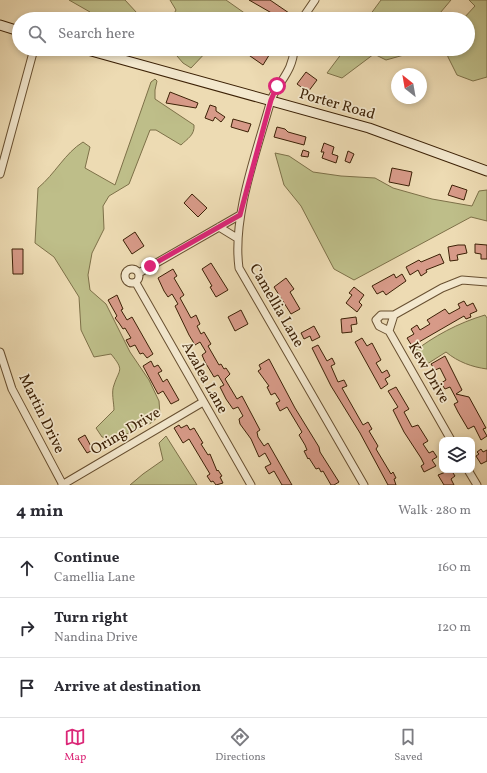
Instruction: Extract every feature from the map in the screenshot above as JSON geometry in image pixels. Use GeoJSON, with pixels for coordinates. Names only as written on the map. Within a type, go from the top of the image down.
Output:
{"type":"FeatureCollection","features":[{"type":"Feature","properties":{"kind":"main road"},"geometry":{"type":"LineString","coordinates":[[0,25],[12,29]]}},
{"type":"Feature","properties":{"kind":"main road","name":"Porter Road"},"geometry":{"type":"LineString","coordinates":[[110,56],[369,128],[487,171]]}},
{"type":"Feature","properties":{"kind":"street"},"geometry":{"type":"LineString","coordinates":[[306,12],[312,1]]}},
{"type":"Feature","properties":{"kind":"street"},"geometry":{"type":"LineString","coordinates":[[0,174],[32,56]]}},
{"type":"Feature","properties":{"kind":"street","name":"Camellia Lane"},"geometry":{"type":"LineString","coordinates":[[293,56],[291,67],[277,86],[271,100],[240,215],[236,248],[239,268],[364,485]]}},
{"type":"Feature","properties":{"kind":"street"},"geometry":{"type":"LineString","coordinates":[[139,273],[240,215]]}},
{"type":"Feature","properties":{"kind":"street"},"geometry":{"type":"LineString","coordinates":[[219,227],[237,238]]}},
{"type":"Feature","properties":{"kind":"street"},"geometry":{"type":"LineString","coordinates":[[133,269],[139,273],[140,277],[136,283],[129,283],[126,279],[125,274],[128,270],[133,269]]}},
{"type":"Feature","properties":{"kind":"street"},"geometry":{"type":"LineString","coordinates":[[394,315],[389,331],[377,324],[376,320],[378,316],[384,314],[394,315],[442,288],[462,280],[487,282]]}},
{"type":"Feature","properties":{"kind":"street","name":"Azalea Lane"},"geometry":{"type":"LineString","coordinates":[[136,283],[250,485]]}},
{"type":"Feature","properties":{"kind":"street","name":"Kew Drive"},"geometry":{"type":"LineString","coordinates":[[389,331],[449,437]]}},
{"type":"Feature","properties":{"kind":"street","name":"Martin Drive"},"geometry":{"type":"LineString","coordinates":[[0,352],[12,389],[63,485]]}},
{"type":"Feature","properties":{"kind":"street","name":"Oring Drive"},"geometry":{"type":"LineString","coordinates":[[63,485],[202,402]]}},
{"type":"Feature","properties":{"kind":"street"},"geometry":{"type":"LineString","coordinates":[[470,473],[476,485]]}},
{"type":"Feature","properties":{"kind":"green space"},"geometry":{"type":"Polygon","coordinates":[[[69,0],[125,0],[136,12],[90,12],[69,0]]]}},
{"type":"Feature","properties":{"kind":"green space"},"geometry":{"type":"Polygon","coordinates":[[[170,0],[226,0],[243,12],[175,12],[176,10],[170,0]]]}},
{"type":"Feature","properties":{"kind":"green space"},"geometry":{"type":"Polygon","coordinates":[[[381,0],[451,0],[441,12],[372,12],[381,0]]]}},
{"type":"Feature","properties":{"kind":"green space"},"geometry":{"type":"Polygon","coordinates":[[[469,0],[487,0],[487,77],[473,81],[457,75],[448,56],[475,56],[475,12],[469,12],[475,6],[469,0]]]}},
{"type":"Feature","properties":{"kind":"green space"},"geometry":{"type":"Polygon","coordinates":[[[177,56],[202,56],[191,68],[183,63],[177,56]]]}},
{"type":"Feature","properties":{"kind":"green space"},"geometry":{"type":"Polygon","coordinates":[[[340,56],[371,56],[342,78],[327,73],[340,56]]]}},
{"type":"Feature","properties":{"kind":"green space"},"geometry":{"type":"Polygon","coordinates":[[[378,56],[400,56],[386,60],[378,56]]]}},
{"type":"Feature","properties":{"kind":"green space"},"geometry":{"type":"Polygon","coordinates":[[[155,79],[157,81],[155,99],[194,125],[194,128],[190,136],[181,145],[156,130],[150,130],[129,184],[109,196],[103,206],[104,229],[92,253],[88,275],[90,290],[106,304],[130,352],[149,380],[159,401],[160,415],[151,423],[113,439],[102,437],[96,428],[114,410],[113,391],[120,370],[111,354],[94,357],[81,330],[79,297],[54,257],[35,243],[38,188],[65,158],[83,142],[90,147],[85,168],[115,185],[151,82],[155,79]]]}},
{"type":"Feature","properties":{"kind":"green space"},"geometry":{"type":"Polygon","coordinates":[[[275,153],[289,156],[313,172],[341,176],[375,178],[393,188],[432,199],[472,206],[479,191],[487,190],[487,221],[471,217],[354,280],[334,269],[301,206],[284,185],[275,153]]]}},
{"type":"Feature","properties":{"kind":"green space"},"geometry":{"type":"Polygon","coordinates":[[[485,315],[487,318],[487,369],[465,364],[446,352],[424,366],[412,353],[447,331],[465,322],[485,315]]]}},
{"type":"Feature","properties":{"kind":"green space"},"geometry":{"type":"Polygon","coordinates":[[[166,436],[197,485],[130,485],[163,460],[159,443],[166,436]]]}},
{"type":"Feature","properties":{"kind":"building"},"geometry":{"type":"Polygon","coordinates":[[[249,0],[270,0],[288,12],[270,12],[249,0]]]}},
{"type":"Feature","properties":{"kind":"building"},"geometry":{"type":"Polygon","coordinates":[[[250,56],[269,56],[263,65],[250,56]]]}},
{"type":"Feature","properties":{"kind":"building"},"geometry":{"type":"Polygon","coordinates":[[[306,72],[317,80],[308,92],[297,84],[306,72]]]}},
{"type":"Feature","properties":{"kind":"building"},"geometry":{"type":"Polygon","coordinates":[[[170,92],[198,103],[196,108],[166,103],[170,92]]]}},
{"type":"Feature","properties":{"kind":"building"},"geometry":{"type":"Polygon","coordinates":[[[210,105],[216,107],[216,111],[225,117],[221,122],[215,117],[213,121],[205,118],[210,105]]]}},
{"type":"Feature","properties":{"kind":"building"},"geometry":{"type":"Polygon","coordinates":[[[233,119],[251,124],[248,132],[231,127],[233,119]]]}},
{"type":"Feature","properties":{"kind":"building"},"geometry":{"type":"Polygon","coordinates":[[[277,127],[306,137],[304,145],[274,137],[277,127]]]}},
{"type":"Feature","properties":{"kind":"building"},"geometry":{"type":"Polygon","coordinates":[[[324,143],[334,147],[332,154],[338,156],[336,163],[322,158],[324,152],[321,152],[324,143]]]}},
{"type":"Feature","properties":{"kind":"building"},"geometry":{"type":"Polygon","coordinates":[[[303,150],[309,152],[308,157],[301,156],[303,150]]]}},
{"type":"Feature","properties":{"kind":"building"},"geometry":{"type":"Polygon","coordinates":[[[348,151],[354,154],[350,163],[345,161],[348,151]]]}},
{"type":"Feature","properties":{"kind":"building"},"geometry":{"type":"Polygon","coordinates":[[[392,168],[412,172],[409,186],[389,182],[392,168]]]}},
{"type":"Feature","properties":{"kind":"building"},"geometry":{"type":"Polygon","coordinates":[[[452,185],[467,190],[464,200],[448,195],[452,185]]]}},
{"type":"Feature","properties":{"kind":"building"},"geometry":{"type":"Polygon","coordinates":[[[192,194],[207,208],[198,217],[184,203],[192,194]]]}},
{"type":"Feature","properties":{"kind":"building"},"geometry":{"type":"Polygon","coordinates":[[[135,232],[144,246],[132,254],[123,240],[135,232]]]}},
{"type":"Feature","properties":{"kind":"building"},"geometry":{"type":"Polygon","coordinates":[[[475,244],[487,245],[487,259],[481,259],[481,254],[475,253],[475,244]]]}},
{"type":"Feature","properties":{"kind":"building"},"geometry":{"type":"Polygon","coordinates":[[[465,245],[467,253],[457,255],[458,260],[450,261],[448,247],[465,245]]]}},
{"type":"Feature","properties":{"kind":"building"},"geometry":{"type":"Polygon","coordinates":[[[12,249],[23,249],[23,274],[13,274],[12,249]]]}},
{"type":"Feature","properties":{"kind":"building"},"geometry":{"type":"Polygon","coordinates":[[[440,254],[444,263],[426,270],[427,272],[421,276],[418,270],[410,275],[406,267],[419,260],[421,262],[440,254]]]}},
{"type":"Feature","properties":{"kind":"building"},"geometry":{"type":"Polygon","coordinates":[[[211,263],[228,290],[216,297],[210,287],[212,286],[202,269],[211,263]]]}},
{"type":"Feature","properties":{"kind":"building"},"geometry":{"type":"Polygon","coordinates":[[[173,269],[177,276],[174,278],[184,295],[180,298],[191,318],[196,315],[200,324],[197,326],[201,334],[204,332],[211,344],[208,346],[219,365],[221,364],[224,369],[226,368],[230,374],[225,379],[237,399],[242,396],[260,430],[257,432],[258,437],[264,446],[268,443],[292,485],[282,485],[274,471],[269,474],[265,467],[271,464],[265,453],[259,457],[251,439],[240,424],[239,419],[243,416],[238,407],[233,409],[226,399],[220,387],[224,385],[218,375],[214,377],[202,355],[206,352],[200,342],[195,345],[175,306],[178,304],[172,294],[168,297],[164,291],[158,278],[173,269]]]}},
{"type":"Feature","properties":{"kind":"building"},"geometry":{"type":"Polygon","coordinates":[[[394,274],[396,278],[402,274],[406,281],[386,295],[383,291],[377,294],[372,286],[394,274]]]}},
{"type":"Feature","properties":{"kind":"building"},"geometry":{"type":"Polygon","coordinates":[[[286,278],[294,289],[290,292],[300,309],[291,314],[274,287],[286,278]]]}},
{"type":"Feature","properties":{"kind":"building"},"geometry":{"type":"Polygon","coordinates":[[[354,287],[364,295],[359,302],[362,305],[357,312],[346,303],[352,295],[349,293],[354,287]]]}},
{"type":"Feature","properties":{"kind":"building"},"geometry":{"type":"Polygon","coordinates":[[[117,295],[123,309],[121,310],[127,320],[132,317],[153,354],[147,358],[143,353],[140,354],[135,345],[130,347],[126,340],[131,338],[125,328],[123,329],[115,318],[117,316],[108,300],[117,295]]]}},
{"type":"Feature","properties":{"kind":"building"},"geometry":{"type":"Polygon","coordinates":[[[464,301],[467,306],[473,303],[477,311],[470,314],[471,317],[466,319],[464,316],[412,346],[407,338],[414,334],[411,329],[417,325],[420,330],[430,324],[427,320],[445,309],[449,314],[460,308],[458,304],[464,301]]]}},
{"type":"Feature","properties":{"kind":"building"},"geometry":{"type":"Polygon","coordinates":[[[241,310],[248,324],[235,331],[228,317],[241,310]]]}},
{"type":"Feature","properties":{"kind":"building"},"geometry":{"type":"Polygon","coordinates":[[[356,317],[357,324],[351,325],[352,332],[342,333],[341,319],[356,317]]]}},
{"type":"Feature","properties":{"kind":"building"},"geometry":{"type":"Polygon","coordinates":[[[314,326],[320,337],[312,341],[310,336],[304,339],[301,333],[314,326]]]}},
{"type":"Feature","properties":{"kind":"building"},"geometry":{"type":"Polygon","coordinates":[[[362,338],[367,346],[372,343],[381,360],[376,363],[382,373],[387,370],[390,376],[385,379],[388,384],[381,389],[355,342],[362,338]]]}},
{"type":"Feature","properties":{"kind":"building"},"geometry":{"type":"Polygon","coordinates":[[[318,345],[327,361],[332,358],[335,364],[331,366],[338,382],[344,380],[347,386],[342,388],[363,425],[368,422],[372,429],[369,431],[378,446],[376,449],[391,474],[393,472],[396,478],[394,479],[396,485],[388,485],[360,433],[331,386],[312,348],[318,345]]]}},
{"type":"Feature","properties":{"kind":"building"},"geometry":{"type":"Polygon","coordinates":[[[445,356],[462,390],[456,394],[469,397],[486,428],[483,429],[487,436],[481,440],[474,426],[468,429],[458,412],[454,404],[458,402],[450,387],[445,389],[441,383],[446,380],[440,368],[435,370],[431,364],[445,356]]]}},
{"type":"Feature","properties":{"kind":"building"},"geometry":{"type":"Polygon","coordinates":[[[269,359],[295,408],[319,447],[320,452],[339,482],[334,485],[331,485],[323,471],[321,472],[319,468],[316,469],[309,458],[308,459],[304,451],[307,450],[299,435],[302,432],[287,407],[280,411],[276,403],[280,401],[275,393],[271,395],[267,387],[269,386],[258,371],[261,369],[259,365],[269,359]]]}},
{"type":"Feature","properties":{"kind":"building"},"geometry":{"type":"Polygon","coordinates":[[[151,361],[154,367],[158,365],[162,371],[158,373],[163,382],[167,379],[179,400],[171,404],[163,391],[158,394],[143,366],[151,361]]]}},
{"type":"Feature","properties":{"kind":"building"},"geometry":{"type":"Polygon","coordinates":[[[396,387],[409,409],[404,412],[412,427],[418,425],[428,441],[423,444],[429,453],[433,451],[437,457],[432,460],[436,466],[424,472],[421,466],[424,464],[421,458],[404,432],[393,410],[398,407],[388,391],[396,387]]]}},
{"type":"Feature","properties":{"kind":"building"},"geometry":{"type":"Polygon","coordinates":[[[179,425],[181,428],[187,425],[190,430],[194,428],[203,443],[201,444],[208,455],[210,454],[217,471],[218,470],[222,476],[220,477],[223,483],[216,485],[213,481],[211,482],[207,476],[210,474],[189,439],[183,443],[174,428],[179,425]]]}},
{"type":"Feature","properties":{"kind":"building"},"geometry":{"type":"Polygon","coordinates":[[[85,435],[93,450],[87,453],[78,439],[85,435]]]}},
{"type":"Feature","properties":{"kind":"building"},"geometry":{"type":"Polygon","coordinates":[[[481,449],[483,452],[487,450],[487,461],[481,464],[476,456],[479,454],[477,452],[481,449]]]}},
{"type":"Feature","properties":{"kind":"building"},"geometry":{"type":"Polygon","coordinates":[[[443,473],[453,473],[455,476],[451,479],[454,485],[444,485],[438,475],[443,473]]]}},
{"type":"Feature","properties":{"kind":"route"},"geometry":{"type":"LineString","coordinates":[[150,266],[240,215],[271,100],[277,86]]}}]}
